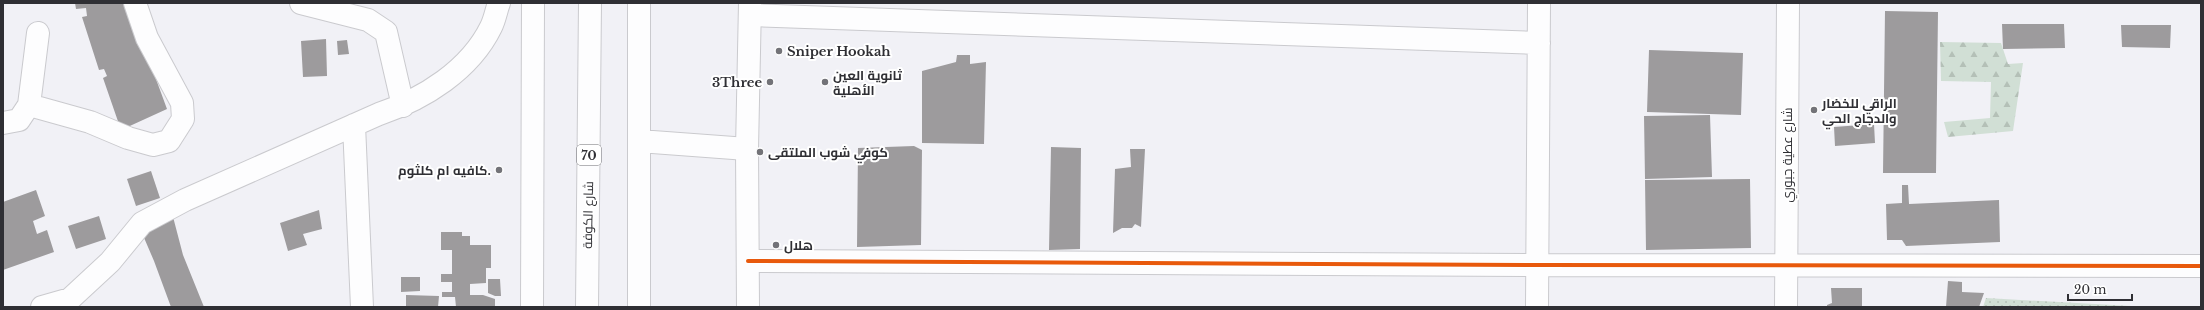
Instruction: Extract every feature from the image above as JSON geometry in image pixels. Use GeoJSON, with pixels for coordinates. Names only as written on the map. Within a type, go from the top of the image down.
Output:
{"type":"FeatureCollection","features":[{"type":"Feature","properties":{"kind":"main road"},"geometry":{"type":"LineString","coordinates":[[29,105],[90,122],[128,138],[153,145],[169,141],[182,119],[182,104],[146,38],[135,3]]}},
{"type":"Feature","properties":{"kind":"main road"},"geometry":{"type":"LineString","coordinates":[[301,3],[368,20],[386,32],[403,106]]}},
{"type":"Feature","properties":{"kind":"main road"},"geometry":{"type":"LineString","coordinates":[[42,307],[73,303],[110,262],[142,223],[185,200],[354,125],[403,106],[432,89],[464,65],[491,26],[499,3]]}},
{"type":"Feature","properties":{"kind":"main road"},"geometry":{"type":"LineString","coordinates":[[532,307],[533,3]]}},
{"type":"Feature","properties":{"kind":"main road","name":"شارع الكوفة"},"geometry":{"type":"LineString","coordinates":[[587,307],[590,3]]}},
{"type":"Feature","properties":{"kind":"main road"},"geometry":{"type":"LineString","coordinates":[[639,3],[639,307]]}},
{"type":"Feature","properties":{"kind":"main road"},"geometry":{"type":"LineString","coordinates":[[1537,307],[1540,3]]}},
{"type":"Feature","properties":{"kind":"main road","name":"شارع عطية جبوري"},"geometry":{"type":"LineString","coordinates":[[1786,307],[1788,3]]}},
{"type":"Feature","properties":{"kind":"main road"},"geometry":{"type":"LineString","coordinates":[[748,307],[747,149],[750,9],[1539,43]]}},
{"type":"Feature","properties":{"kind":"main road"},"geometry":{"type":"LineString","coordinates":[[3,123],[19,120],[29,105],[38,33]]}},
{"type":"Feature","properties":{"kind":"main road"},"geometry":{"type":"LineString","coordinates":[[354,125],[362,307]]}},
{"type":"Feature","properties":{"kind":"main road"},"geometry":{"type":"LineString","coordinates":[[639,140],[747,149]]}},
{"type":"Feature","properties":{"kind":"main road"},"geometry":{"type":"LineString","coordinates":[[748,261],[1538,265],[2201,266]]}},
{"type":"Feature","properties":{"kind":"green space"},"geometry":{"type":"Polygon","coordinates":[[[1940,42],[2001,43],[2008,64],[2023,63],[2013,131],[1948,137],[1944,122],[1990,118],[1991,82],[1941,81],[1940,42]]]}},
{"type":"Feature","properties":{"kind":"green space"},"geometry":{"type":"Polygon","coordinates":[[[1986,298],[2149,307],[1983,307],[1986,298]]]}},
{"type":"Feature","properties":{"kind":"building"},"geometry":{"type":"Polygon","coordinates":[[[75,3],[128,3],[167,109],[121,130],[103,78],[107,76],[104,69],[99,70],[82,17],[87,16],[86,8],[76,9],[75,3]]]}},
{"type":"Feature","properties":{"kind":"building"},"geometry":{"type":"Polygon","coordinates":[[[1885,11],[1938,12],[1936,173],[1883,173],[1885,11]]]}},
{"type":"Feature","properties":{"kind":"building"},"geometry":{"type":"Polygon","coordinates":[[[2002,24],[2064,24],[2065,48],[2003,49],[2002,24]]]}},
{"type":"Feature","properties":{"kind":"building"},"geometry":{"type":"Polygon","coordinates":[[[2121,25],[2171,25],[2170,48],[2122,47],[2121,25]]]}},
{"type":"Feature","properties":{"kind":"building"},"geometry":{"type":"Polygon","coordinates":[[[326,39],[327,76],[303,77],[301,41],[326,39]]]}},
{"type":"Feature","properties":{"kind":"building"},"geometry":{"type":"Polygon","coordinates":[[[347,40],[349,54],[338,55],[337,41],[347,40]]]}},
{"type":"Feature","properties":{"kind":"building"},"geometry":{"type":"Polygon","coordinates":[[[1649,50],[1743,53],[1741,115],[1647,112],[1649,50]]]}},
{"type":"Feature","properties":{"kind":"building"},"geometry":{"type":"Polygon","coordinates":[[[957,55],[970,55],[970,64],[986,62],[984,144],[922,143],[922,71],[956,62],[957,55]]]}},
{"type":"Feature","properties":{"kind":"building"},"geometry":{"type":"Polygon","coordinates":[[[1710,115],[1712,177],[1645,179],[1644,116],[1710,115]]]}},
{"type":"Feature","properties":{"kind":"building"},"geometry":{"type":"Polygon","coordinates":[[[1874,124],[1875,143],[1835,146],[1834,127],[1874,124]]]}},
{"type":"Feature","properties":{"kind":"building"},"geometry":{"type":"Polygon","coordinates":[[[914,146],[922,150],[921,245],[857,247],[858,148],[914,146]]]}},
{"type":"Feature","properties":{"kind":"building"},"geometry":{"type":"Polygon","coordinates":[[[1051,147],[1081,148],[1080,249],[1049,250],[1051,147]]]}},
{"type":"Feature","properties":{"kind":"building"},"geometry":{"type":"Polygon","coordinates":[[[1130,149],[1145,149],[1141,227],[1135,224],[1132,228],[1122,228],[1113,233],[1115,169],[1131,167],[1130,149]]]}},
{"type":"Feature","properties":{"kind":"building"},"geometry":{"type":"Polygon","coordinates":[[[151,171],[160,198],[136,206],[127,179],[151,171]]]}},
{"type":"Feature","properties":{"kind":"building"},"geometry":{"type":"Polygon","coordinates":[[[1750,179],[1751,248],[1646,250],[1645,180],[1750,179]]]}},
{"type":"Feature","properties":{"kind":"building"},"geometry":{"type":"Polygon","coordinates":[[[1902,185],[1908,185],[1909,204],[1999,200],[2000,242],[1906,246],[1902,240],[1887,240],[1886,204],[1902,203],[1902,185]]]}},
{"type":"Feature","properties":{"kind":"building"},"geometry":{"type":"Polygon","coordinates":[[[36,190],[45,216],[33,221],[37,234],[47,230],[54,252],[3,270],[3,202],[36,190]]]}},
{"type":"Feature","properties":{"kind":"building"},"geometry":{"type":"Polygon","coordinates":[[[319,210],[322,229],[303,234],[307,245],[288,251],[280,223],[319,210]]]}},
{"type":"Feature","properties":{"kind":"building"},"geometry":{"type":"Polygon","coordinates":[[[172,213],[183,255],[204,307],[171,307],[139,226],[172,213]]]}},
{"type":"Feature","properties":{"kind":"building"},"geometry":{"type":"Polygon","coordinates":[[[99,216],[106,239],[76,249],[68,226],[99,216]]]}},
{"type":"Feature","properties":{"kind":"building"},"geometry":{"type":"Polygon","coordinates":[[[441,232],[462,232],[462,236],[470,236],[470,245],[491,245],[491,268],[486,268],[486,283],[470,284],[470,295],[483,295],[495,299],[495,307],[456,307],[455,297],[442,297],[442,292],[452,292],[452,282],[441,282],[441,274],[452,274],[452,250],[441,250],[441,232]]]}},
{"type":"Feature","properties":{"kind":"building"},"geometry":{"type":"Polygon","coordinates":[[[401,277],[420,277],[420,291],[401,292],[401,277]]]}},
{"type":"Feature","properties":{"kind":"building"},"geometry":{"type":"Polygon","coordinates":[[[488,279],[500,279],[501,296],[495,296],[488,293],[488,279]]]}},
{"type":"Feature","properties":{"kind":"building"},"geometry":{"type":"Polygon","coordinates":[[[1948,281],[1962,282],[1962,292],[1984,293],[1979,307],[1946,307],[1948,281]]]}},
{"type":"Feature","properties":{"kind":"building"},"geometry":{"type":"Polygon","coordinates":[[[1831,288],[1862,288],[1862,307],[1827,307],[1827,305],[1832,303],[1831,288]]]}},
{"type":"Feature","properties":{"kind":"building"},"geometry":{"type":"Polygon","coordinates":[[[406,295],[439,296],[438,307],[406,307],[406,295]]]}},
{"type":"Feature","properties":{"kind":"cycle path"},"geometry":{"type":"LineString","coordinates":[[748,261],[1538,265],[2201,266]]}},
{"type":"Feature","properties":{"kind":"place","name":"Sniper Hookah"},"geometry":{"type":"Point","coordinates":[779,51]}},
{"type":"Feature","properties":{"kind":"place","name":"3Three"},"geometry":{"type":"Point","coordinates":[770,82]}},
{"type":"Feature","properties":{"kind":"place","name":"ثانوية العين الأهلية"},"geometry":{"type":"Point","coordinates":[825,82]}},
{"type":"Feature","properties":{"kind":"place","name":"الراقي للخضار والدجاج الحي"},"geometry":{"type":"Point","coordinates":[1814,110]}},
{"type":"Feature","properties":{"kind":"place","name":"كوفي شوب الملتقى"},"geometry":{"type":"Point","coordinates":[760,152]}},
{"type":"Feature","properties":{"kind":"place","name":"كافيه ام كلثوم."},"geometry":{"type":"Point","coordinates":[499,170]}},
{"type":"Feature","properties":{"kind":"place","name":"هلال"},"geometry":{"type":"Point","coordinates":[776,245]}}]}
